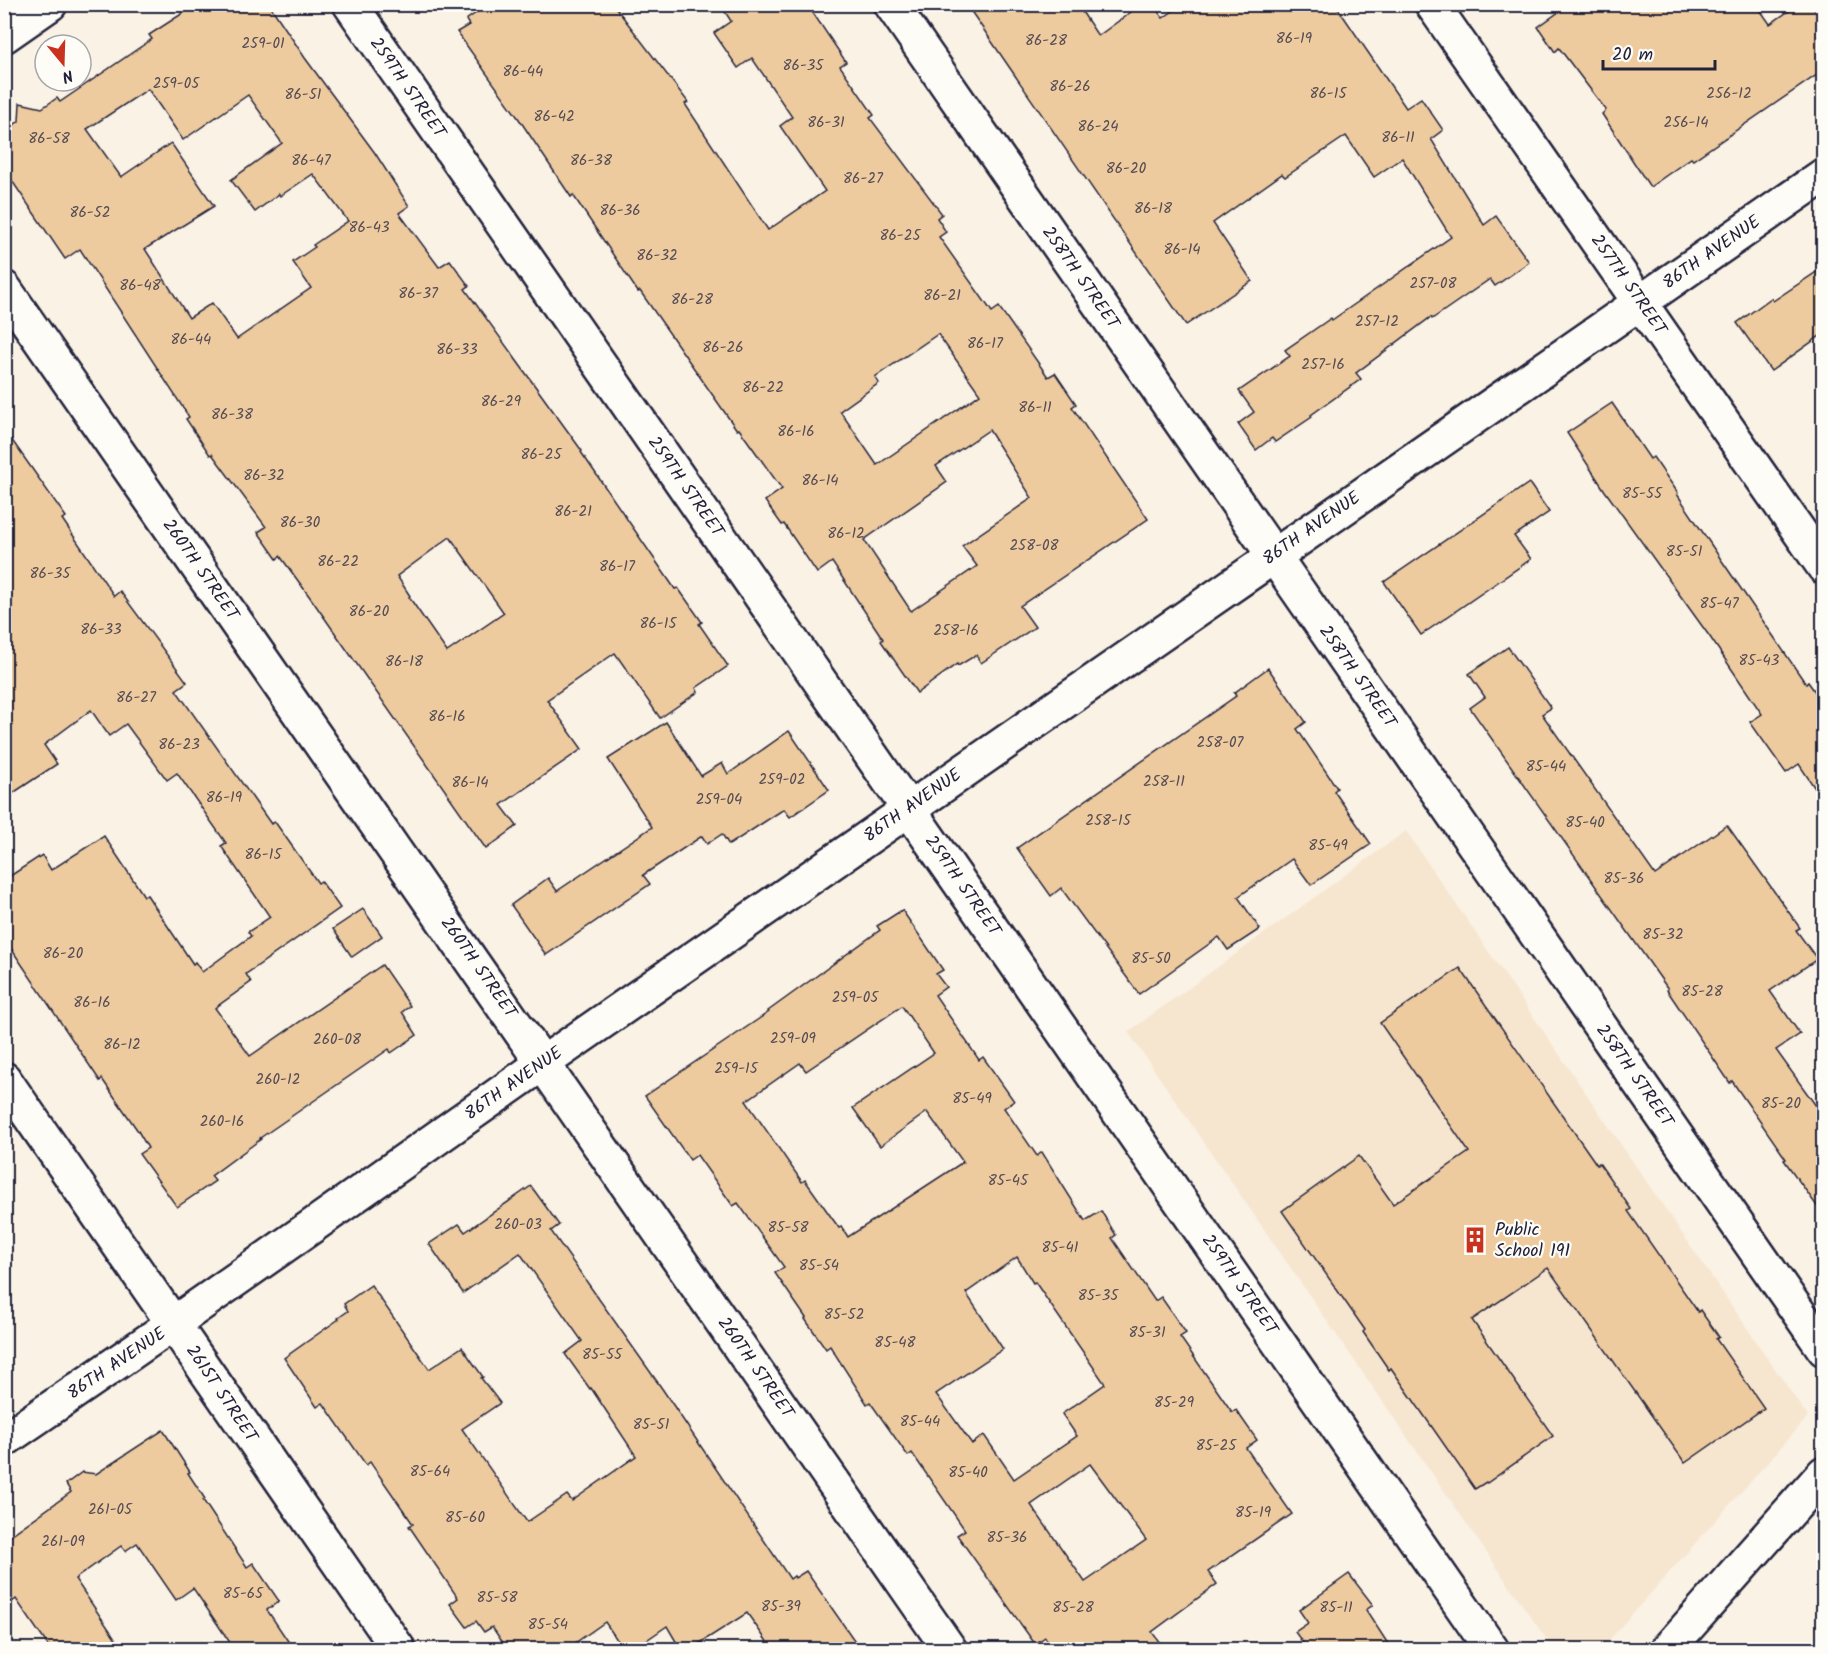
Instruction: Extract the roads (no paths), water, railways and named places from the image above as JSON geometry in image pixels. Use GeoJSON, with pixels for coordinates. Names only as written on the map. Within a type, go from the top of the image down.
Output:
{"type":"FeatureCollection","features":[{"type":"Feature","properties":{"kind":"street"},"geometry":{"type":"LineString","coordinates":[[4,36],[50,4]]}},
{"type":"Feature","properties":{"kind":"street","name":"259TH STREET"},"geometry":{"type":"LineString","coordinates":[[350,4],[1492,1650]]}},
{"type":"Feature","properties":{"kind":"street","name":"258TH STREET"},"geometry":{"type":"LineString","coordinates":[[891,4],[1824,1349]]}},
{"type":"Feature","properties":{"kind":"street","name":"257TH STREET"},"geometry":{"type":"LineString","coordinates":[[1432,4],[1824,567]]}},
{"type":"Feature","properties":{"kind":"street","name":"86TH AVENUE"},"geometry":{"type":"LineString","coordinates":[[4,1440],[175,1325],[544,1063],[1824,175]]}},
{"type":"Feature","properties":{"kind":"street","name":"260TH STREET"},"geometry":{"type":"LineString","coordinates":[[4,288],[950,1650]]}},
{"type":"Feature","properties":{"kind":"street","name":"261ST STREET"},"geometry":{"type":"LineString","coordinates":[[4,1079],[175,1325],[211,1382],[399,1650]]}},
{"type":"Feature","properties":{"kind":"street"},"geometry":{"type":"LineString","coordinates":[[1667,1650],[1824,1473]]}},
{"type":"Feature","properties":{"kind":"place","name":"Public School 191"},"geometry":{"type":"Point","coordinates":[1475,1240]}}]}
